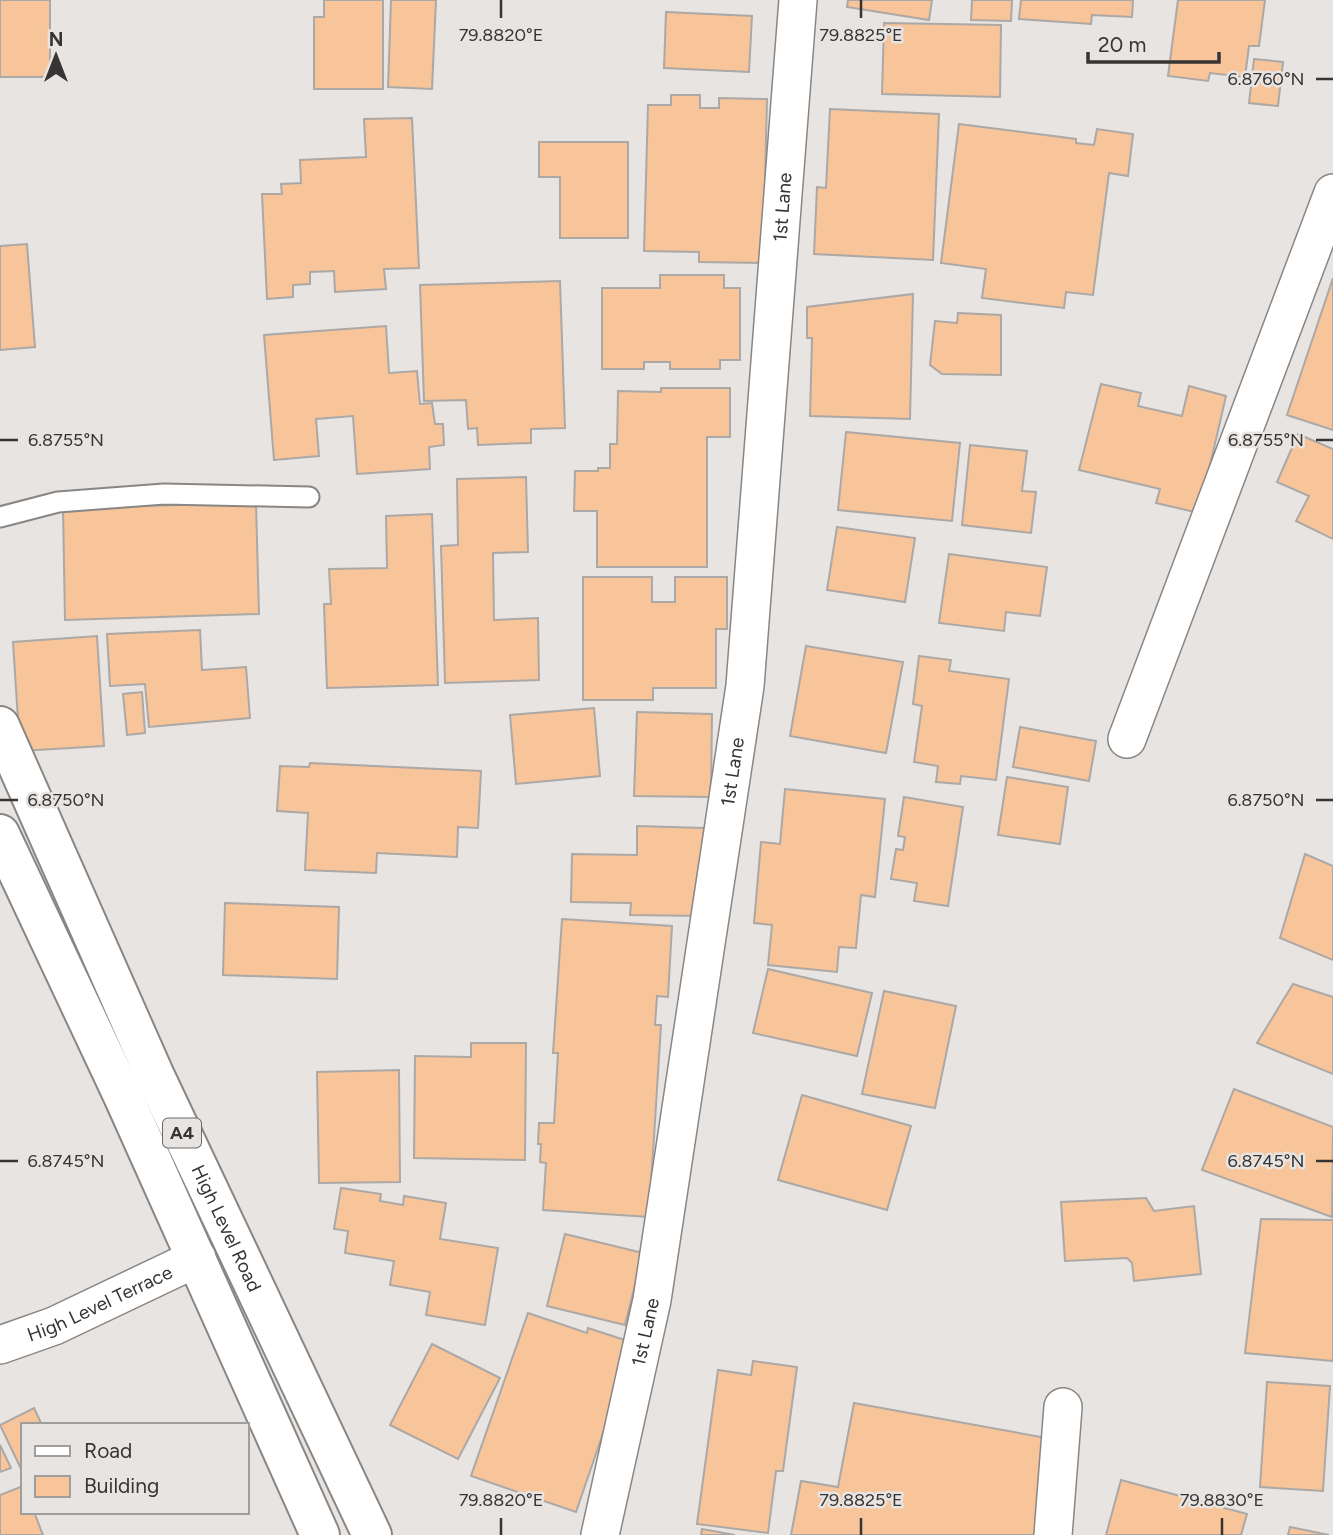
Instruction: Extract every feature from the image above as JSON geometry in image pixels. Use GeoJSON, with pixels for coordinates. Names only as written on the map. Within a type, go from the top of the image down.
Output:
{"type":"FeatureCollection","features":[{"type":"Feature","properties":{"kind":"highway","name":"High Level Road"},"geometry":{"type":"LineString","coordinates":[[0,726],[154,1074],[372,1535]]}},
{"type":"Feature","properties":{"kind":"highway","name":"High Level Road"},"geometry":{"type":"LineString","coordinates":[[0,834],[197,1258],[320,1535]]}},
{"type":"Feature","properties":{"kind":"street","name":"1st Lane"},"geometry":{"type":"LineString","coordinates":[[600,1535],[652,1300],[745,686],[799,0]]}},
{"type":"Feature","properties":{"kind":"street"},"geometry":{"type":"LineString","coordinates":[[1127,739],[1333,193]]}},
{"type":"Feature","properties":{"kind":"street","name":"High Level Terrace"},"geometry":{"type":"LineString","coordinates":[[0,1345],[54,1326],[197,1258]]}},
{"type":"Feature","properties":{"kind":"street"},"geometry":{"type":"LineString","coordinates":[[1053,1535],[1063,1407]]}},
{"type":"Feature","properties":{"kind":"lane"},"geometry":{"type":"LineString","coordinates":[[0,517],[58,502],[164,494],[309,496]]}},
{"type":"Feature","properties":{"kind":"building"},"geometry":{"type":"Polygon","coordinates":[[[0,0],[50,0],[50,77],[0,77],[0,0]]]}},
{"type":"Feature","properties":{"kind":"building"},"geometry":{"type":"Polygon","coordinates":[[[324,0],[383,0],[383,89],[314,89],[314,17],[324,17],[324,0]]]}},
{"type":"Feature","properties":{"kind":"building"},"geometry":{"type":"Polygon","coordinates":[[[391,0],[436,0],[432,89],[388,87],[391,0]]]}},
{"type":"Feature","properties":{"kind":"building"},"geometry":{"type":"Polygon","coordinates":[[[848,0],[932,0],[929,20],[847,7],[848,0]]]}},
{"type":"Feature","properties":{"kind":"building"},"geometry":{"type":"Polygon","coordinates":[[[972,0],[1012,0],[1011,21],[971,20],[972,0]]]}},
{"type":"Feature","properties":{"kind":"building"},"geometry":{"type":"Polygon","coordinates":[[[1021,0],[1133,0],[1132,17],[1092,15],[1091,24],[1019,19],[1021,0]]]}},
{"type":"Feature","properties":{"kind":"building"},"geometry":{"type":"Polygon","coordinates":[[[1178,0],[1265,0],[1259,46],[1249,46],[1245,77],[1210,73],[1208,81],[1168,76],[1178,0]]]}},
{"type":"Feature","properties":{"kind":"building"},"geometry":{"type":"Polygon","coordinates":[[[666,12],[752,16],[749,72],[664,68],[666,12]]]}},
{"type":"Feature","properties":{"kind":"building"},"geometry":{"type":"Polygon","coordinates":[[[884,23],[1001,25],[1000,97],[882,94],[884,23]]]}},
{"type":"Feature","properties":{"kind":"building"},"geometry":{"type":"Polygon","coordinates":[[[1254,59],[1283,62],[1278,106],[1249,103],[1254,59]]]}},
{"type":"Feature","properties":{"kind":"building"},"geometry":{"type":"Polygon","coordinates":[[[671,95],[700,95],[700,108],[719,108],[719,98],[767,99],[763,263],[699,262],[699,252],[644,251],[648,105],[671,105],[671,95]]]}},
{"type":"Feature","properties":{"kind":"building"},"geometry":{"type":"Polygon","coordinates":[[[830,109],[939,114],[933,260],[814,254],[817,187],[826,188],[830,109]]]}},
{"type":"Feature","properties":{"kind":"building"},"geometry":{"type":"Polygon","coordinates":[[[412,118],[419,268],[384,269],[386,289],[335,292],[334,271],[310,272],[310,284],[293,285],[293,297],[267,299],[262,194],[282,194],[281,184],[301,183],[300,160],[366,157],[364,119],[412,118]]]}},
{"type":"Feature","properties":{"kind":"building"},"geometry":{"type":"Polygon","coordinates":[[[959,124],[1076,139],[1076,143],[1094,145],[1097,129],[1133,134],[1128,176],[1109,173],[1093,295],[1066,292],[1064,308],[982,298],[986,269],[941,263],[959,124]]]}},
{"type":"Feature","properties":{"kind":"building"},"geometry":{"type":"Polygon","coordinates":[[[539,142],[628,142],[628,238],[560,238],[560,177],[539,177],[539,142]]]}},
{"type":"Feature","properties":{"kind":"building"},"geometry":{"type":"Polygon","coordinates":[[[27,244],[35,347],[0,350],[0,246],[27,244]]]}},
{"type":"Feature","properties":{"kind":"building"},"geometry":{"type":"Polygon","coordinates":[[[660,275],[724,275],[724,288],[740,288],[740,360],[720,360],[720,369],[670,369],[670,362],[644,362],[644,369],[602,369],[602,288],[660,288],[660,275]]]}},
{"type":"Feature","properties":{"kind":"building"},"geometry":{"type":"Polygon","coordinates":[[[1333,278],[1333,430],[1287,415],[1333,278]]]}},
{"type":"Feature","properties":{"kind":"building"},"geometry":{"type":"Polygon","coordinates":[[[560,281],[565,428],[531,429],[531,443],[478,445],[477,428],[468,429],[466,400],[424,401],[420,285],[560,281]]]}},
{"type":"Feature","properties":{"kind":"building"},"geometry":{"type":"Polygon","coordinates":[[[913,294],[910,419],[810,416],[812,338],[807,338],[807,307],[913,294]]]}},
{"type":"Feature","properties":{"kind":"building"},"geometry":{"type":"Polygon","coordinates":[[[958,313],[1001,315],[1001,375],[942,374],[930,365],[935,321],[957,323],[958,313]]]}},
{"type":"Feature","properties":{"kind":"building"},"geometry":{"type":"Polygon","coordinates":[[[386,326],[389,373],[417,371],[420,404],[432,403],[435,424],[443,424],[444,445],[429,447],[430,469],[357,474],[353,416],[316,419],[319,456],[274,460],[264,335],[386,326]]]}},
{"type":"Feature","properties":{"kind":"building"},"geometry":{"type":"Polygon","coordinates":[[[1101,384],[1141,393],[1138,406],[1182,416],[1189,386],[1226,396],[1199,513],[1156,503],[1160,489],[1079,470],[1101,384]]]}},
{"type":"Feature","properties":{"kind":"building"},"geometry":{"type":"Polygon","coordinates":[[[661,388],[730,388],[730,437],[707,437],[707,567],[597,567],[597,511],[574,511],[575,471],[610,468],[610,444],[617,444],[618,391],[661,392],[661,388]]]}},
{"type":"Feature","properties":{"kind":"building"},"geometry":{"type":"Polygon","coordinates":[[[846,432],[960,443],[952,521],[838,510],[846,432]]]}},
{"type":"Feature","properties":{"kind":"building"},"geometry":{"type":"Polygon","coordinates":[[[1298,434],[1333,449],[1333,539],[1296,521],[1309,496],[1277,482],[1298,434]]]}},
{"type":"Feature","properties":{"kind":"building"},"geometry":{"type":"Polygon","coordinates":[[[970,445],[1027,451],[1022,491],[1036,492],[1031,533],[962,525],[970,445]]]}},
{"type":"Feature","properties":{"kind":"building"},"geometry":{"type":"Polygon","coordinates":[[[526,477],[528,552],[493,553],[494,620],[538,618],[539,680],[445,683],[441,546],[458,545],[457,479],[526,477]]]}},
{"type":"Feature","properties":{"kind":"building"},"geometry":{"type":"Polygon","coordinates":[[[256,503],[259,614],[65,620],[63,508],[256,503]]]}},
{"type":"Feature","properties":{"kind":"building"},"geometry":{"type":"Polygon","coordinates":[[[432,514],[438,685],[327,688],[324,604],[331,604],[329,569],[387,568],[386,516],[432,514]]]}},
{"type":"Feature","properties":{"kind":"building"},"geometry":{"type":"Polygon","coordinates":[[[837,527],[915,538],[905,602],[827,590],[837,527]]]}},
{"type":"Feature","properties":{"kind":"building"},"geometry":{"type":"Polygon","coordinates":[[[949,554],[1047,567],[1040,616],[1006,612],[1004,631],[939,623],[949,554]]]}},
{"type":"Feature","properties":{"kind":"building"},"geometry":{"type":"Polygon","coordinates":[[[583,577],[652,577],[652,602],[675,602],[675,577],[727,577],[727,629],[716,629],[716,688],[653,688],[653,700],[583,700],[583,577]]]}},
{"type":"Feature","properties":{"kind":"building"},"geometry":{"type":"Polygon","coordinates":[[[200,630],[202,670],[246,667],[250,718],[149,727],[145,684],[110,686],[107,634],[200,630]]]}},
{"type":"Feature","properties":{"kind":"building"},"geometry":{"type":"Polygon","coordinates":[[[97,636],[104,746],[20,751],[13,642],[97,636]]]}},
{"type":"Feature","properties":{"kind":"building"},"geometry":{"type":"Polygon","coordinates":[[[806,646],[903,662],[886,753],[790,736],[806,646]]]}},
{"type":"Feature","properties":{"kind":"building"},"geometry":{"type":"Polygon","coordinates":[[[919,656],[951,660],[949,671],[1009,679],[996,780],[961,776],[960,784],[936,782],[938,766],[914,762],[922,706],[913,704],[919,656]]]}},
{"type":"Feature","properties":{"kind":"building"},"geometry":{"type":"Polygon","coordinates":[[[142,692],[145,733],[127,735],[123,694],[142,692]]]}},
{"type":"Feature","properties":{"kind":"building"},"geometry":{"type":"Polygon","coordinates":[[[594,708],[600,776],[516,784],[510,715],[594,708]]]}},
{"type":"Feature","properties":{"kind":"building"},"geometry":{"type":"Polygon","coordinates":[[[637,712],[712,714],[711,797],[634,796],[637,712]]]}},
{"type":"Feature","properties":{"kind":"building"},"geometry":{"type":"Polygon","coordinates":[[[1020,727],[1096,741],[1089,781],[1013,767],[1020,727]]]}},
{"type":"Feature","properties":{"kind":"building"},"geometry":{"type":"Polygon","coordinates":[[[310,763],[481,771],[478,828],[458,827],[457,857],[377,853],[376,873],[305,870],[308,813],[277,811],[280,766],[309,767],[310,763]]]}},
{"type":"Feature","properties":{"kind":"building"},"geometry":{"type":"Polygon","coordinates":[[[1007,777],[1068,787],[1060,844],[998,835],[1007,777]]]}},
{"type":"Feature","properties":{"kind":"building"},"geometry":{"type":"Polygon","coordinates":[[[785,789],[885,799],[875,897],[861,895],[856,948],[839,947],[837,972],[768,965],[772,925],[754,923],[761,842],[780,844],[785,789]]]}},
{"type":"Feature","properties":{"kind":"building"},"geometry":{"type":"Polygon","coordinates":[[[904,797],[963,807],[948,906],[914,901],[917,883],[891,879],[896,849],[903,850],[905,837],[898,836],[904,797]]]}},
{"type":"Feature","properties":{"kind":"building"},"geometry":{"type":"Polygon","coordinates":[[[637,826],[704,828],[702,916],[630,915],[631,903],[571,902],[572,854],[637,855],[637,826]]]}},
{"type":"Feature","properties":{"kind":"building"},"geometry":{"type":"Polygon","coordinates":[[[1305,854],[1333,866],[1333,960],[1280,938],[1305,854]]]}},
{"type":"Feature","properties":{"kind":"building"},"geometry":{"type":"Polygon","coordinates":[[[225,903],[339,907],[337,979],[223,975],[225,903]]]}},
{"type":"Feature","properties":{"kind":"building"},"geometry":{"type":"Polygon","coordinates":[[[562,919],[672,926],[668,997],[657,996],[655,1025],[661,1025],[649,1217],[543,1210],[546,1163],[540,1162],[539,1123],[554,1123],[558,1053],[553,1053],[562,919]]]}},
{"type":"Feature","properties":{"kind":"building"},"geometry":{"type":"Polygon","coordinates":[[[768,969],[872,993],[857,1056],[753,1033],[768,969]]]}},
{"type":"Feature","properties":{"kind":"building"},"geometry":{"type":"Polygon","coordinates":[[[1293,984],[1333,997],[1333,1074],[1257,1043],[1293,984]]]}},
{"type":"Feature","properties":{"kind":"building"},"geometry":{"type":"Polygon","coordinates":[[[884,991],[956,1006],[935,1108],[862,1094],[884,991]]]}},
{"type":"Feature","properties":{"kind":"building"},"geometry":{"type":"Polygon","coordinates":[[[471,1043],[526,1043],[525,1160],[414,1158],[415,1056],[471,1057],[471,1043]]]}},
{"type":"Feature","properties":{"kind":"building"},"geometry":{"type":"Polygon","coordinates":[[[399,1070],[400,1182],[319,1183],[317,1072],[399,1070]]]}},
{"type":"Feature","properties":{"kind":"building"},"geometry":{"type":"Polygon","coordinates":[[[1234,1089],[1333,1127],[1332,1217],[1202,1170],[1234,1089]]]}},
{"type":"Feature","properties":{"kind":"building"},"geometry":{"type":"Polygon","coordinates":[[[802,1095],[911,1126],[887,1210],[778,1180],[802,1095]]]}},
{"type":"Feature","properties":{"kind":"building"},"geometry":{"type":"Polygon","coordinates":[[[341,1188],[381,1194],[380,1201],[403,1205],[404,1196],[446,1203],[440,1239],[498,1248],[485,1325],[426,1315],[430,1292],[390,1285],[394,1261],[345,1253],[348,1231],[334,1229],[341,1188]]]}},
{"type":"Feature","properties":{"kind":"building"},"geometry":{"type":"Polygon","coordinates":[[[1146,1198],[1154,1211],[1194,1206],[1201,1274],[1134,1281],[1132,1263],[1127,1258],[1065,1261],[1061,1202],[1146,1198]]]}},
{"type":"Feature","properties":{"kind":"building"},"geometry":{"type":"Polygon","coordinates":[[[1261,1219],[1333,1220],[1333,1361],[1245,1353],[1261,1219]]]}},
{"type":"Feature","properties":{"kind":"building"},"geometry":{"type":"Polygon","coordinates":[[[565,1234],[643,1253],[625,1325],[547,1306],[565,1234]]]}},
{"type":"Feature","properties":{"kind":"building"},"geometry":{"type":"Polygon","coordinates":[[[528,1313],[587,1333],[588,1328],[634,1343],[576,1512],[471,1476],[528,1313]]]}},
{"type":"Feature","properties":{"kind":"building"},"geometry":{"type":"Polygon","coordinates":[[[432,1344],[500,1378],[458,1459],[390,1425],[432,1344]]]}},
{"type":"Feature","properties":{"kind":"building"},"geometry":{"type":"Polygon","coordinates":[[[753,1361],[797,1367],[783,1471],[776,1471],[768,1533],[697,1524],[718,1370],[751,1375],[753,1361]]]}},
{"type":"Feature","properties":{"kind":"building"},"geometry":{"type":"Polygon","coordinates":[[[1267,1382],[1330,1386],[1323,1491],[1260,1487],[1267,1382]]]}},
{"type":"Feature","properties":{"kind":"building"},"geometry":{"type":"Polygon","coordinates":[[[854,1403],[1052,1439],[1034,1535],[791,1535],[801,1481],[838,1487],[854,1403]]]}},
{"type":"Feature","properties":{"kind":"building"},"geometry":{"type":"Polygon","coordinates":[[[34,1408],[41,1423],[21,1423],[21,1469],[0,1425],[34,1408]]]}},
{"type":"Feature","properties":{"kind":"building"},"geometry":{"type":"Polygon","coordinates":[[[0,1445],[11,1468],[0,1472],[0,1445]]]}},
{"type":"Feature","properties":{"kind":"building"},"geometry":{"type":"Polygon","coordinates":[[[1121,1480],[1247,1514],[1241,1535],[1106,1535],[1121,1480]]]}},
{"type":"Feature","properties":{"kind":"building"},"geometry":{"type":"Polygon","coordinates":[[[21,1487],[21,1514],[35,1514],[43,1535],[0,1535],[0,1495],[21,1487]]]}},
{"type":"Feature","properties":{"kind":"building"},"geometry":{"type":"Polygon","coordinates":[[[1290,1527],[1329,1535],[1288,1535],[1290,1527]]]}},
{"type":"Feature","properties":{"kind":"building"},"geometry":{"type":"Polygon","coordinates":[[[702,1529],[735,1535],[701,1535],[702,1529]]]}}]}
